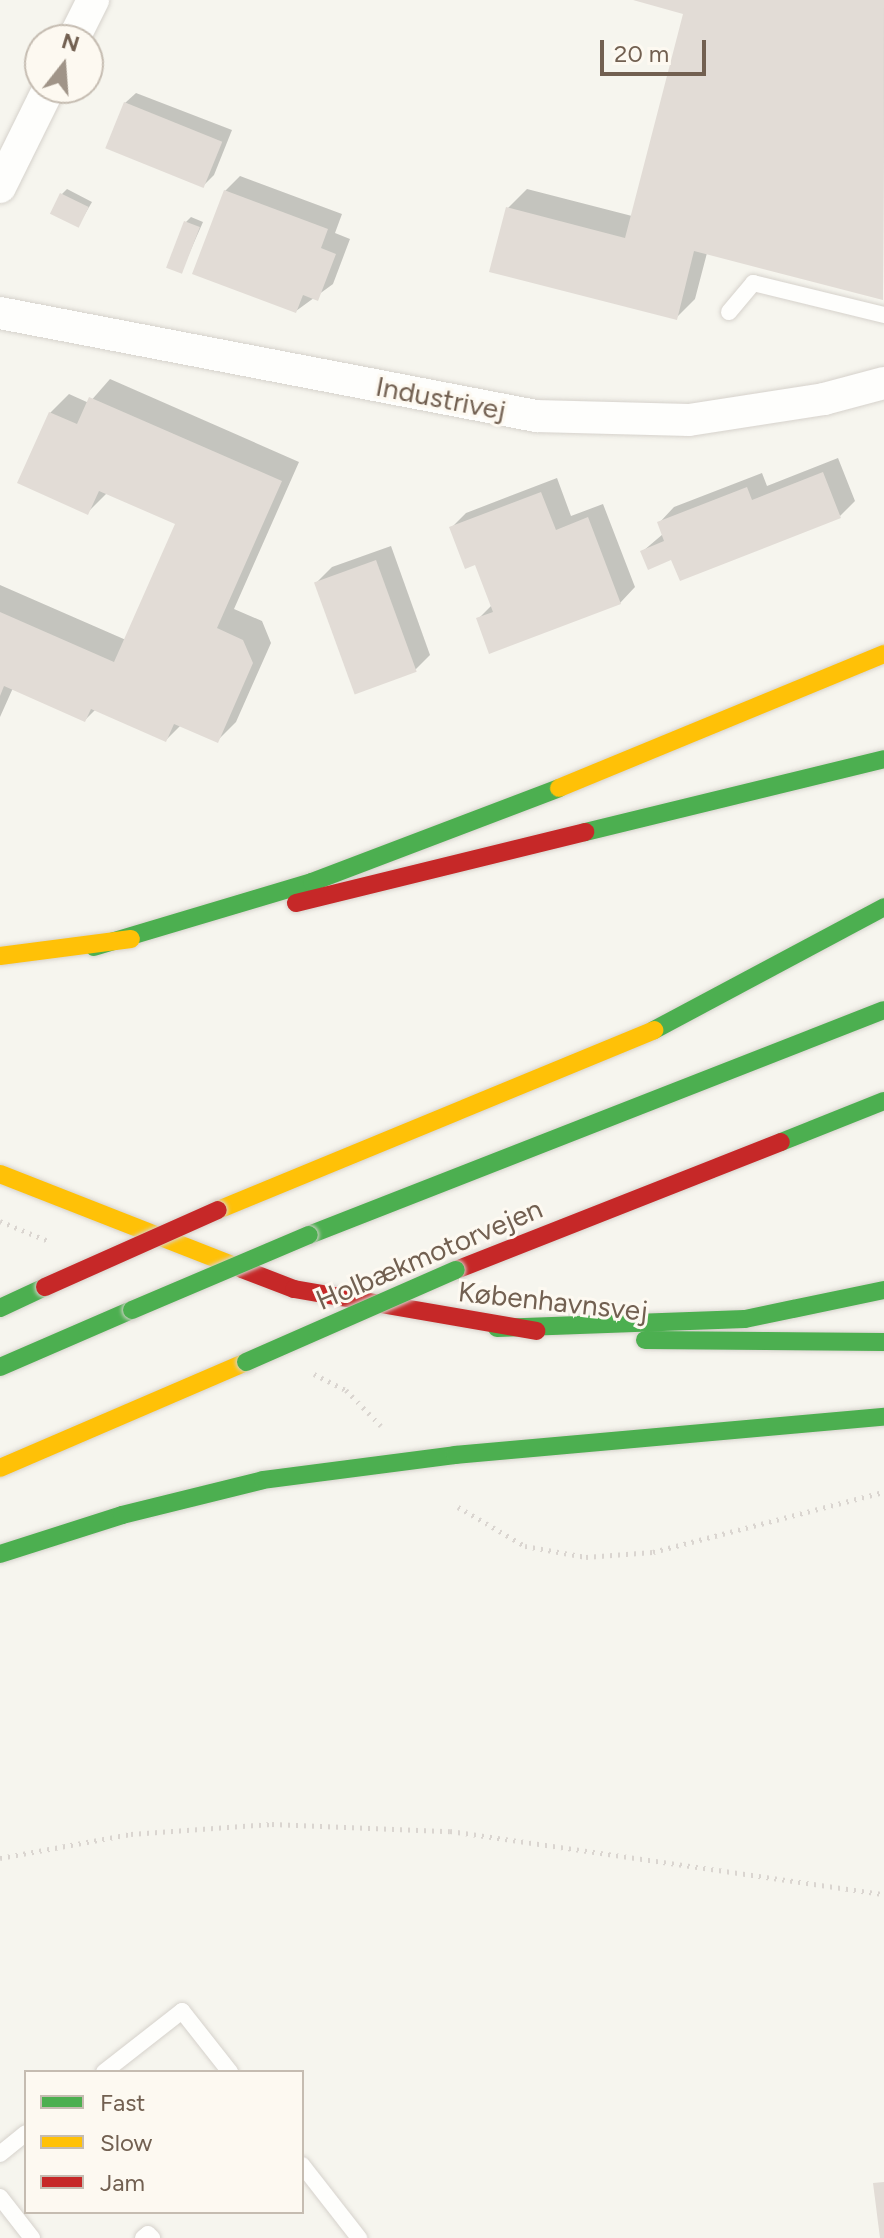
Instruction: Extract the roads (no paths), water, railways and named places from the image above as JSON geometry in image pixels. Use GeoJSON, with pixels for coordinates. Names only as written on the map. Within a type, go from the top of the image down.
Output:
{"type":"FeatureCollection","features":[{"type":"Feature","properties":{"kind":"main road"},"geometry":{"type":"LineString","coordinates":[[94,947],[312,882],[457,830],[884,654]]}},
{"type":"Feature","properties":{"kind":"main road"},"geometry":{"type":"LineString","coordinates":[[0,956],[94,947],[387,883],[884,759]]}},
{"type":"Feature","properties":{"kind":"main road"},"geometry":{"type":"LineString","coordinates":[[0,1308],[218,1210],[621,1047],[884,907]]}},
{"type":"Feature","properties":{"kind":"main road","name":"Holbækmotorvejen"},"geometry":{"type":"LineString","coordinates":[[0,1367],[309,1235],[884,1010]]}},
{"type":"Feature","properties":{"kind":"main road","name":"Holbækmotorvejen"},"geometry":{"type":"LineString","coordinates":[[0,1468],[456,1270],[884,1101]]}},
{"type":"Feature","properties":{"kind":"main road","name":"Københavnsvej"},"geometry":{"type":"LineString","coordinates":[[0,1174],[294,1289],[497,1328],[676,1343],[884,1342]]}},
{"type":"Feature","properties":{"kind":"main road"},"geometry":{"type":"LineString","coordinates":[[497,1328],[745,1319],[884,1290]]}},
{"type":"Feature","properties":{"kind":"main road"},"geometry":{"type":"LineString","coordinates":[[0,1554],[122,1515],[263,1480],[455,1455],[884,1417]]}},
{"type":"Feature","properties":{"kind":"street"},"geometry":{"type":"LineString","coordinates":[[81,24],[93,0]]}},
{"type":"Feature","properties":{"kind":"street"},"geometry":{"type":"LineString","coordinates":[[0,187],[41,104]]}},
{"type":"Feature","properties":{"kind":"street","name":"Industrivej"},"geometry":{"type":"LineString","coordinates":[[0,313],[536,416],[689,420],[824,399],[884,383]]}},
{"type":"Feature","properties":{"kind":"lane"},"geometry":{"type":"LineString","coordinates":[[729,312],[753,283],[884,315]]}},
{"type":"Feature","properties":{"kind":"lane"},"geometry":{"type":"LineString","coordinates":[[107,2070],[182,2011],[228,2070]]}},
{"type":"Feature","properties":{"kind":"lane"},"geometry":{"type":"LineString","coordinates":[[0,2154],[24,2135]]}},
{"type":"Feature","properties":{"kind":"lane"},"geometry":{"type":"LineString","coordinates":[[304,2168],[359,2238]]}},
{"type":"Feature","properties":{"kind":"lane"},"geometry":{"type":"LineString","coordinates":[[0,2197],[32,2238]]}},
{"type":"Feature","properties":{"kind":"lane"},"geometry":{"type":"LineString","coordinates":[[143,2238],[148,2234],[152,2238]]}}]}
